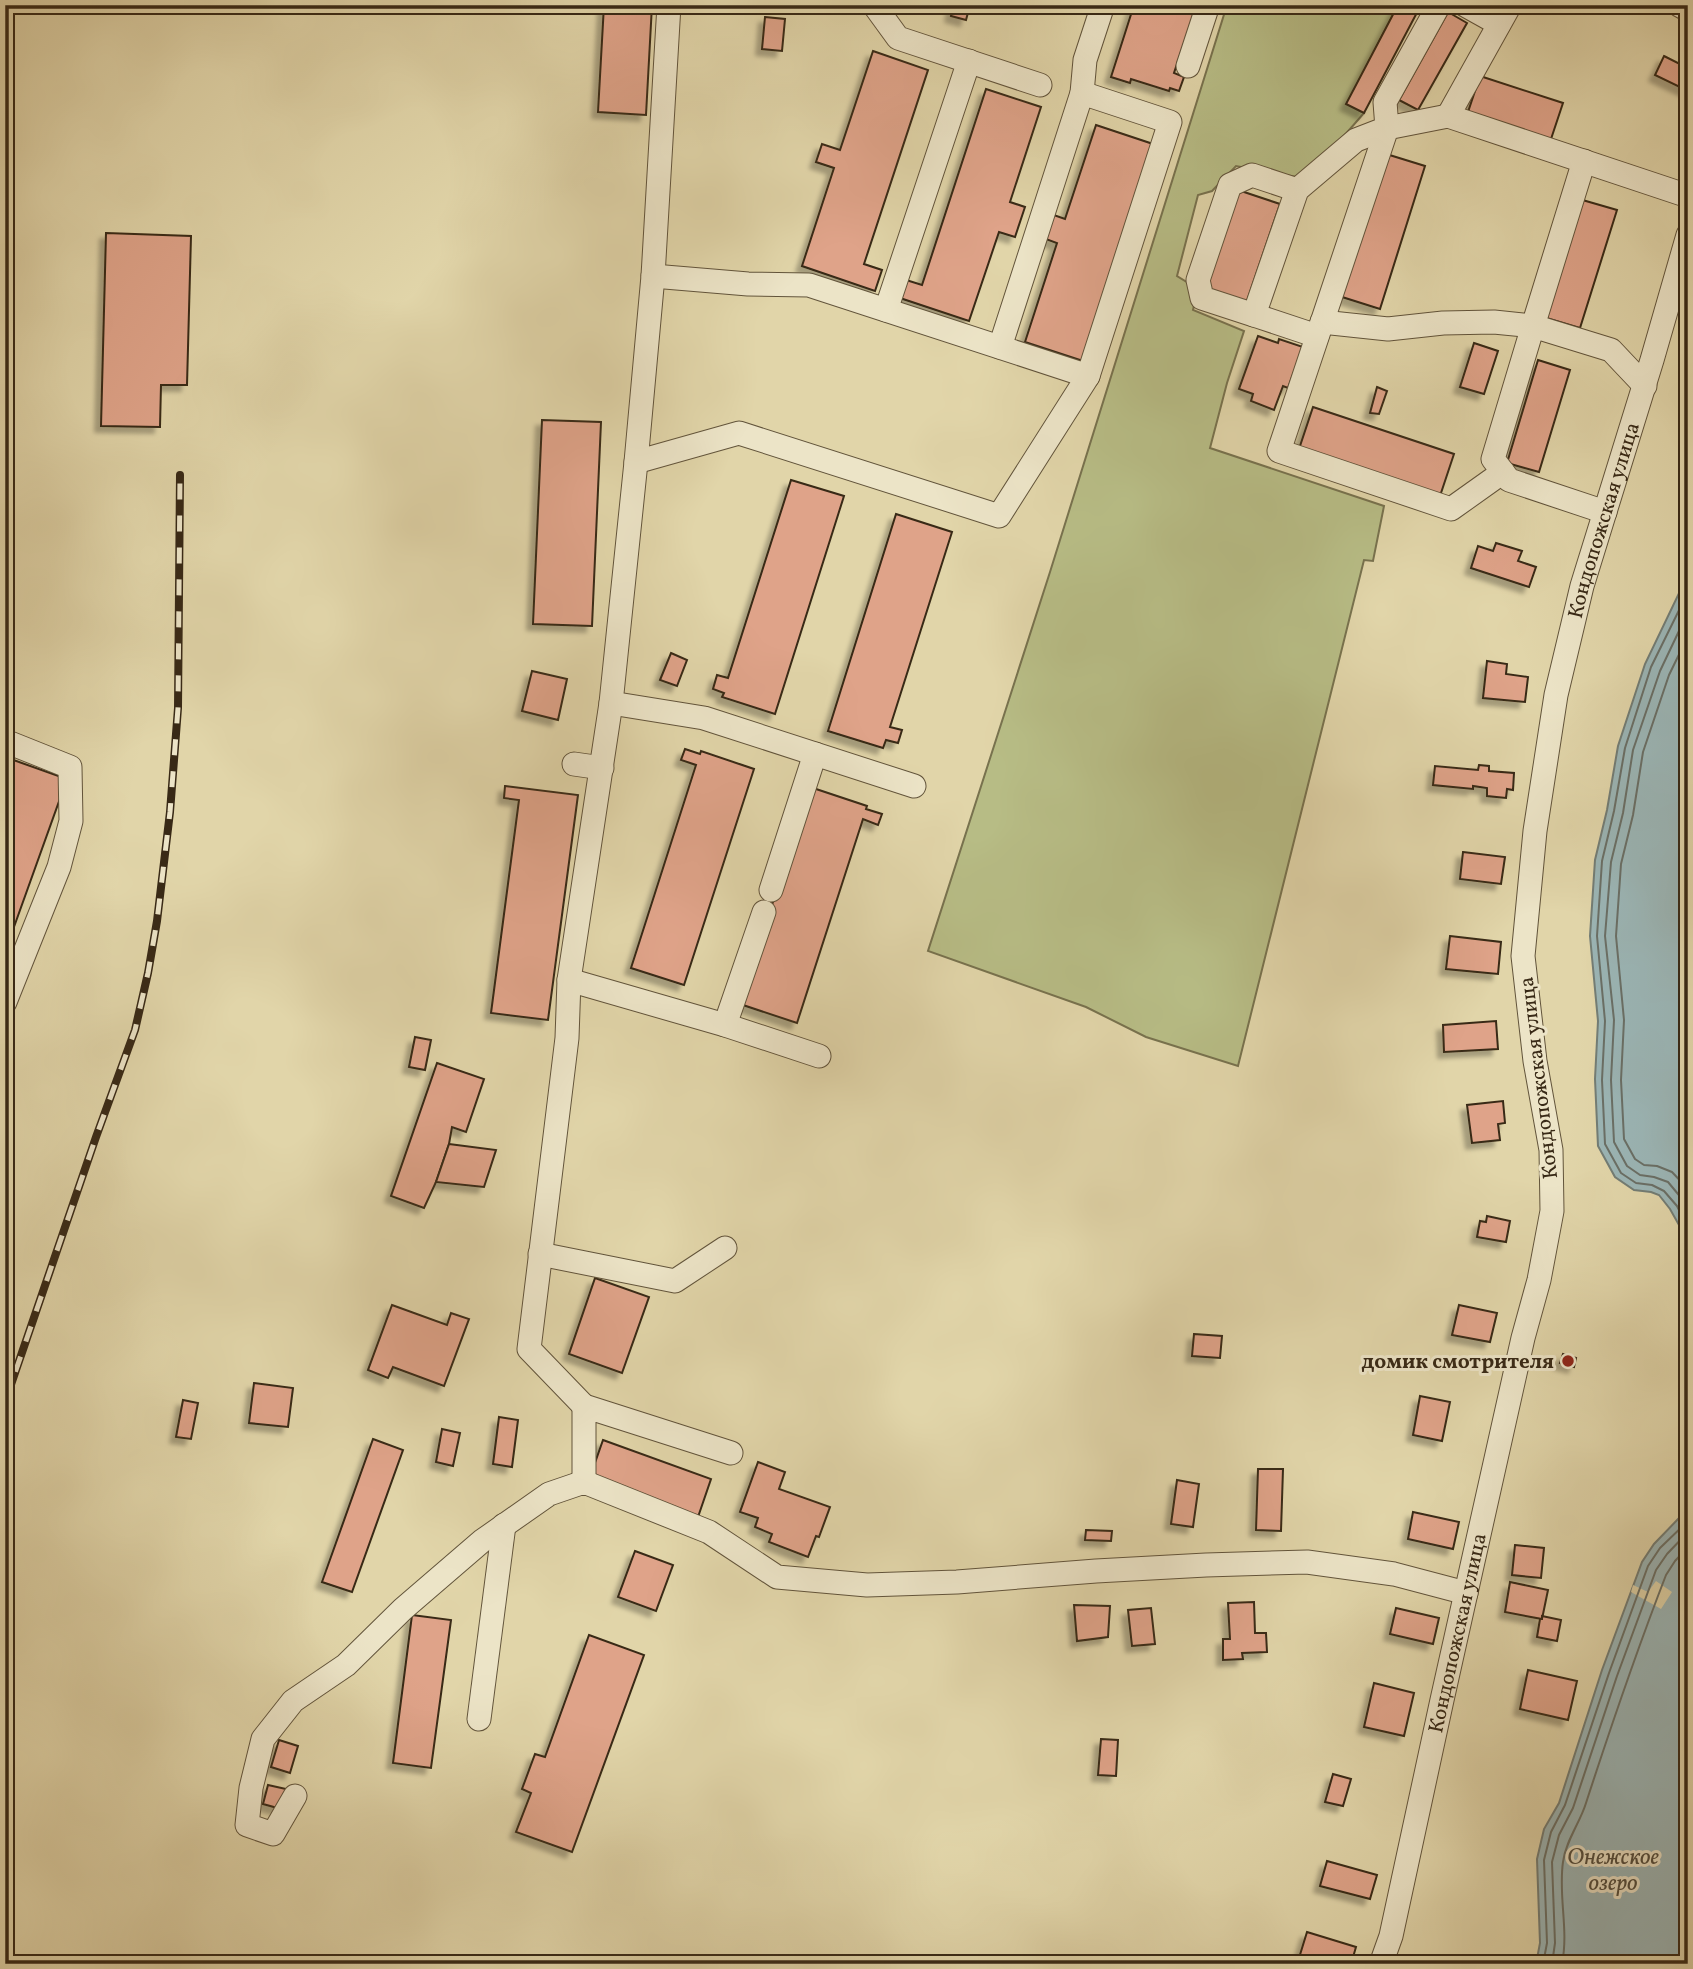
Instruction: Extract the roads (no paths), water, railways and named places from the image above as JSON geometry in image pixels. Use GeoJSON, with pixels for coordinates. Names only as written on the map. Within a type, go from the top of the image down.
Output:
{"type":"FeatureCollection","features":[{"type":"Feature","properties":{"kind":"street"},"geometry":{"type":"LineString","coordinates":[[669,5],[653,276],[611,703],[569,980],[567,1038],[529,1349],[584,1406],[731,1453]]}},
{"type":"Feature","properties":{"kind":"street"},"geometry":{"type":"LineString","coordinates":[[874,5],[898,38],[1040,85]]}},
{"type":"Feature","properties":{"kind":"street"},"geometry":{"type":"LineString","coordinates":[[1000,347],[1082,93],[1085,60],[1103,5]]}},
{"type":"Feature","properties":{"kind":"street"},"geometry":{"type":"LineString","coordinates":[[1188,66],[1208,5]]}},
{"type":"Feature","properties":{"kind":"street"},"geometry":{"type":"LineString","coordinates":[[1439,5],[1385,102],[1387,128],[1279,451],[1451,509],[1503,472]]}},
{"type":"Feature","properties":{"kind":"street"},"geometry":{"type":"LineString","coordinates":[[1448,116],[1505,15],[1465,5]]}},
{"type":"Feature","properties":{"kind":"street"},"geometry":{"type":"LineString","coordinates":[[1679,5],[1688,10]]}},
{"type":"Feature","properties":{"kind":"street"},"geometry":{"type":"LineString","coordinates":[[886,310],[969,61]]}},
{"type":"Feature","properties":{"kind":"street"},"geometry":{"type":"LineString","coordinates":[[636,462],[739,433],[999,516],[1088,376],[1170,122],[1082,93]]}},
{"type":"Feature","properties":{"kind":"street"},"geometry":{"type":"LineString","coordinates":[[1254,315],[1297,190],[1356,140],[1387,128],[1448,116],[1688,196]]}},
{"type":"Feature","properties":{"kind":"street"},"geometry":{"type":"LineString","coordinates":[[1584,161],[1493,459],[1509,480],[1605,512]]}},
{"type":"Feature","properties":{"kind":"street"},"geometry":{"type":"LineString","coordinates":[[1297,190],[1252,175],[1230,186],[1198,280],[1202,298],[1254,315],[1320,329],[1388,329],[1443,323],[1494,322],[1533,326],[1611,350],[1645,386]]}},
{"type":"Feature","properties":{"kind":"street","name":"Кондопожская улица"},"geometry":{"type":"LineString","coordinates":[[1381,1964],[1391,1936],[1523,1338],[1539,1280],[1552,1211],[1551,1150],[1535,1061],[1523,956],[1535,831],[1556,695],[1582,586],[1645,386],[1688,235]]}},
{"type":"Feature","properties":{"kind":"street"},"geometry":{"type":"LineString","coordinates":[[653,276],[748,284],[809,285],[1088,376]]}},
{"type":"Feature","properties":{"kind":"street"},"geometry":{"type":"LineString","coordinates":[[611,703],[704,718],[914,786]]}},
{"type":"Feature","properties":{"kind":"street"},"geometry":{"type":"LineString","coordinates":[[5,741],[70,767],[71,821],[59,867],[5,1002]]}},
{"type":"Feature","properties":{"kind":"street"},"geometry":{"type":"LineString","coordinates":[[725,1025],[815,754]]}},
{"type":"Feature","properties":{"kind":"street"},"geometry":{"type":"LineString","coordinates":[[574,764],[602,768]]}},
{"type":"Feature","properties":{"kind":"street"},"geometry":{"type":"LineString","coordinates":[[569,980],[725,1025],[819,1056]]}},
{"type":"Feature","properties":{"kind":"street"},"geometry":{"type":"LineString","coordinates":[[540,1254],[675,1282],[726,1248]]}},
{"type":"Feature","properties":{"kind":"street"},"geometry":{"type":"LineString","coordinates":[[584,1406],[584,1482]]}},
{"type":"Feature","properties":{"kind":"street"},"geometry":{"type":"LineString","coordinates":[[295,1796],[273,1834],[247,1825],[251,1788],[263,1739],[293,1701],[346,1665],[403,1609],[482,1541],[549,1494],[584,1482],[709,1532],[777,1577],[867,1585],[957,1582],[1178,1566],[1307,1562],[1394,1574],[1466,1593]]}},
{"type":"Feature","properties":{"kind":"street"},"geometry":{"type":"LineString","coordinates":[[479,1719],[505,1525]]}},
{"type":"Feature","properties":{"kind":"water"},"geometry":{"type":"Polygon","coordinates":[[[1688,581],[1688,1241],[1659,1195],[1634,1190],[1615,1177],[1598,1146],[1595,1079],[1598,1021],[1590,936],[1595,860],[1618,746],[1645,664],[1681,589],[1688,581]]]}},
{"type":"Feature","properties":{"kind":"water","name":"Онежское озеро"},"geometry":{"type":"Polygon","coordinates":[[[1688,1514],[1688,1964],[1536,1964],[1540,1943],[1537,1859],[1544,1829],[1559,1803],[1602,1670],[1642,1562],[1654,1544],[1681,1516],[1688,1514]]]}},
{"type":"Feature","properties":{"kind":"railway"},"geometry":{"type":"LineString","coordinates":[[5,1402],[135,1030],[148,973],[170,812],[178,708],[180,475]]}},
{"type":"Feature","properties":{"kind":"place","name":"домик смотрителя"},"geometry":{"type":"Point","coordinates":[1568,1361]}}]}
